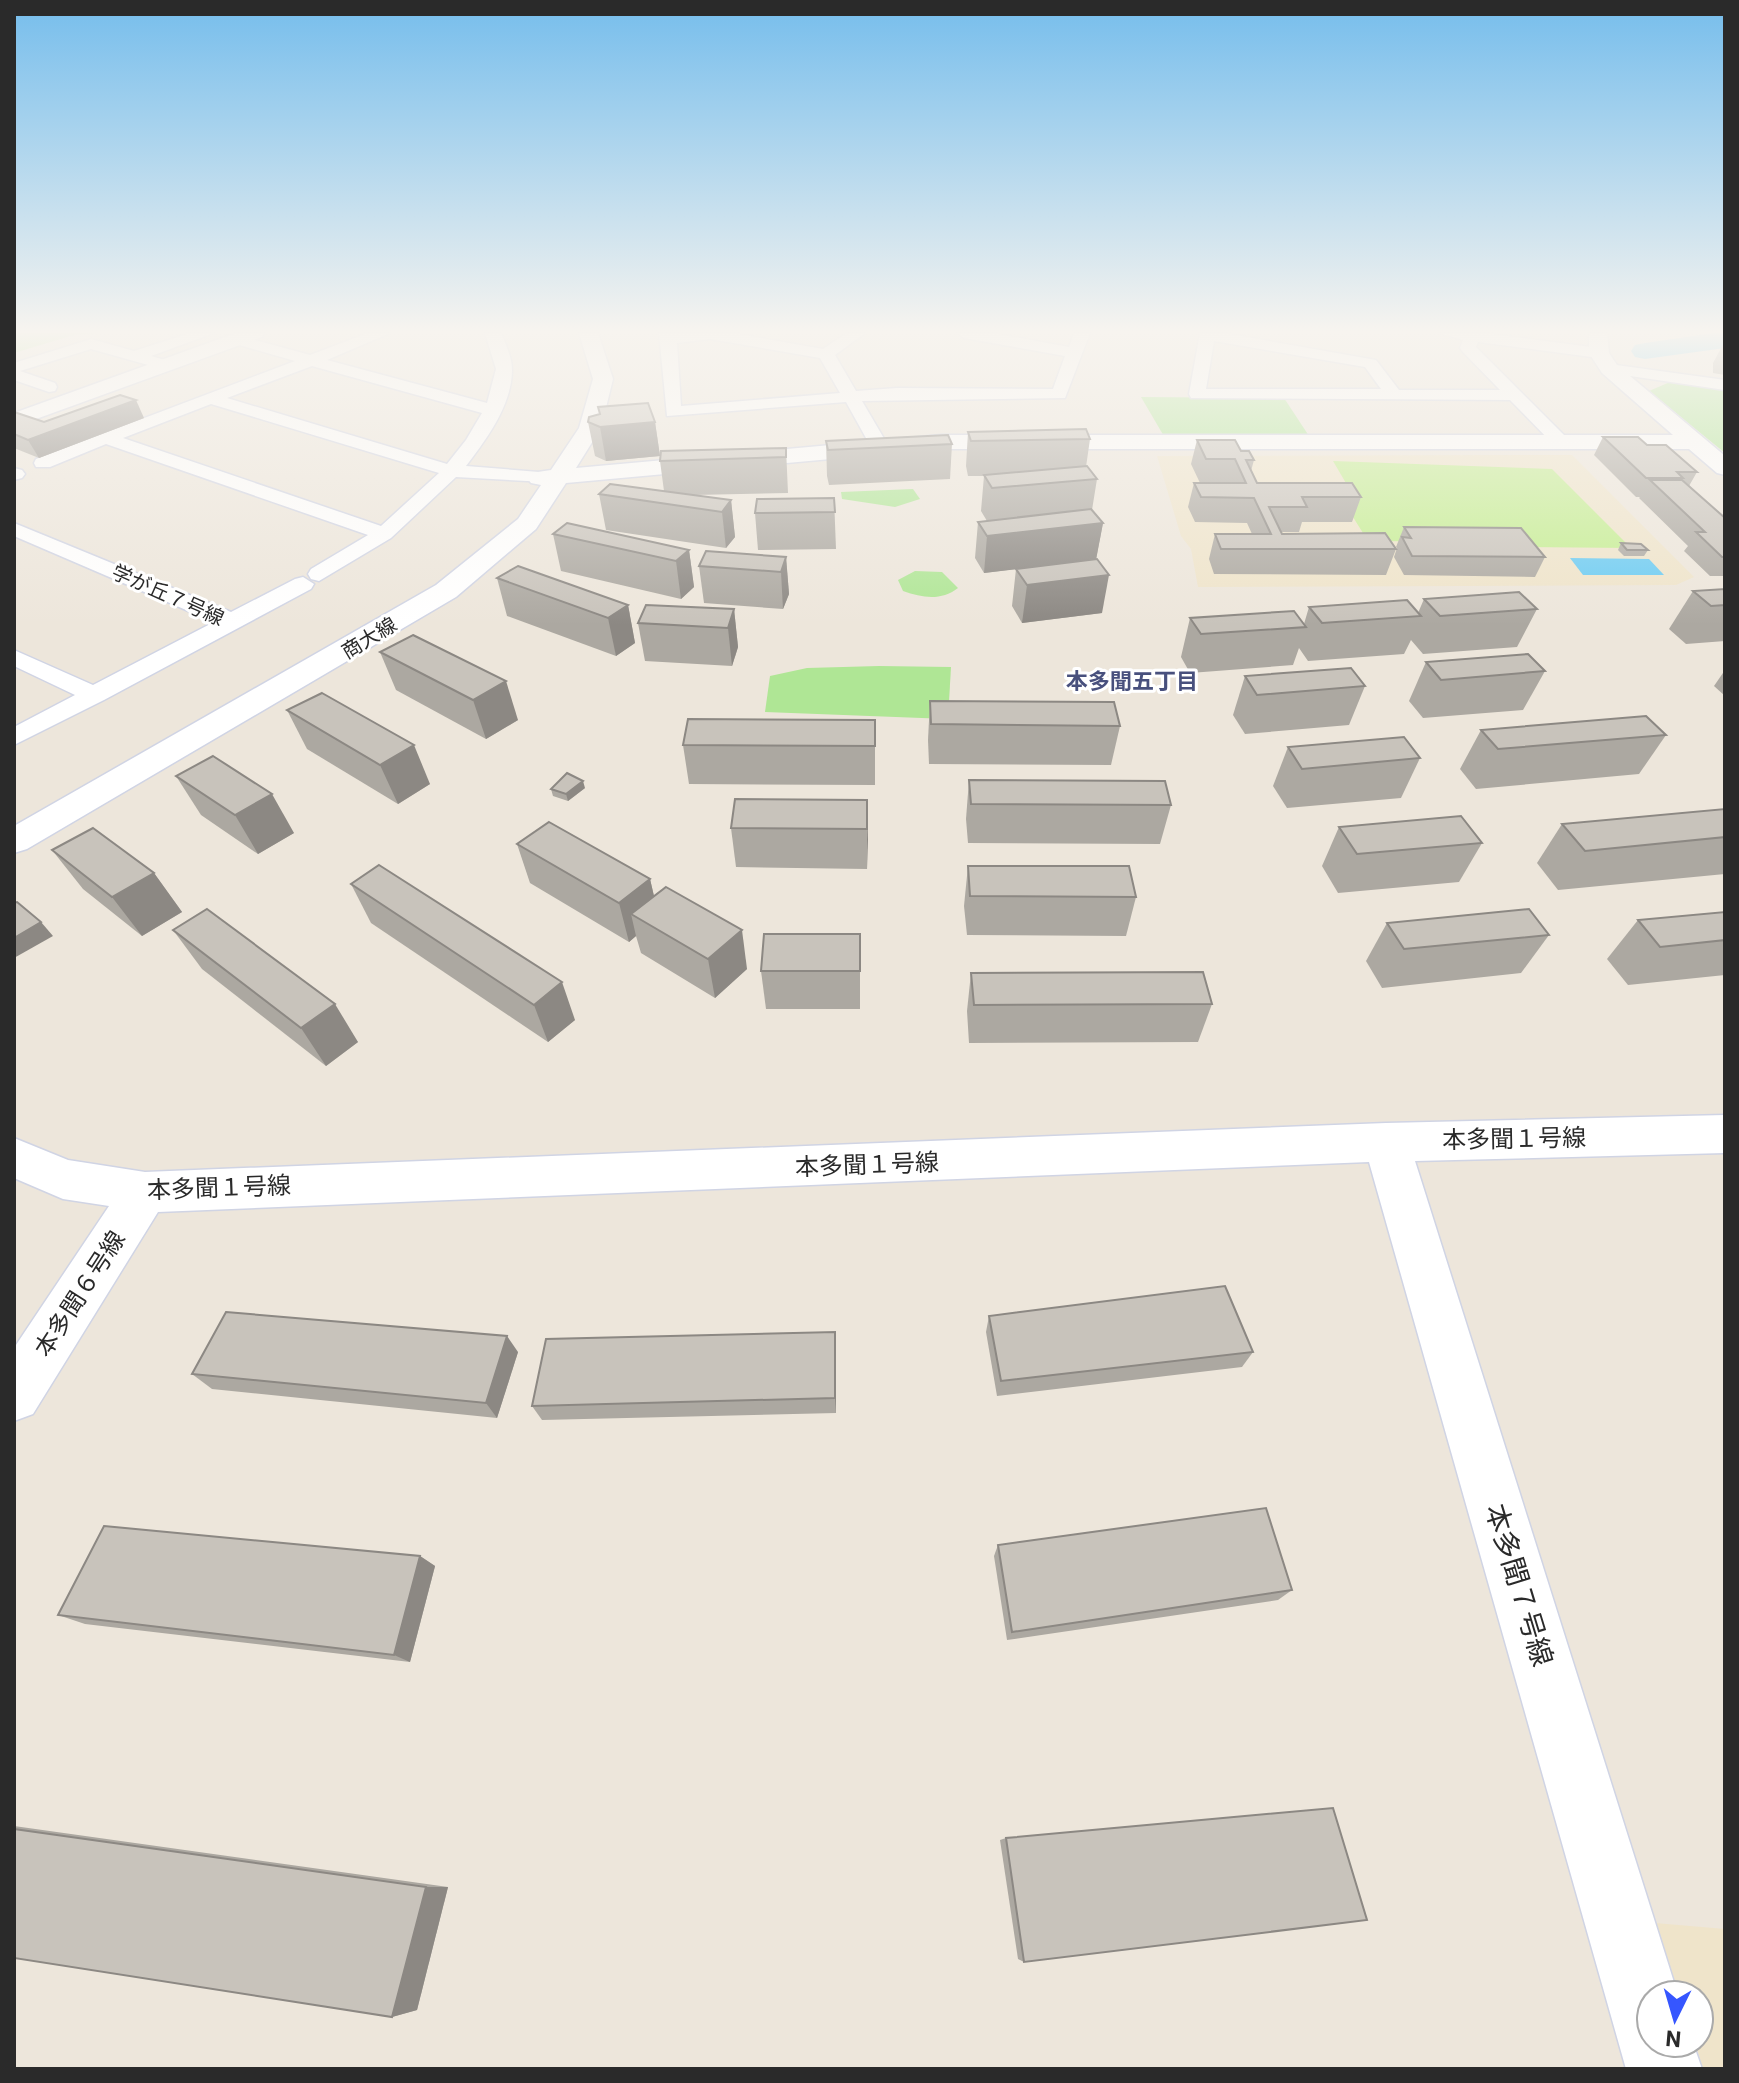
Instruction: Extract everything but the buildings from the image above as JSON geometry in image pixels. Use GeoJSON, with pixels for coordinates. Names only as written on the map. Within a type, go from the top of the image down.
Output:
{"type":"FeatureCollection","features":[{"type":"Feature","properties":{"kind":"street"},"geometry":{"type":"LineString","coordinates":[[43,463],[127,430]]}},
{"type":"Feature","properties":{"kind":"street"},"geometry":{"type":"LineString","coordinates":[[316,430],[451,471],[550,477],[941,442],[1695,442]]}},
{"type":"Feature","properties":{"kind":"street"},"geometry":{"type":"LineString","coordinates":[[232,621],[311,579],[384,534],[451,471],[481,430]]}},
{"type":"Feature","properties":{"kind":"street","name":"商大線"},"geometry":{"type":"LineString","coordinates":[[14,841],[446,591],[527,524],[568,430]]}},
{"type":"Feature","properties":{"kind":"street","name":"商大線"},"geometry":{"type":"LineString","coordinates":[[14,818],[421,591],[490,537],[550,477],[588,430]]}},
{"type":"Feature","properties":{"kind":"street"},"geometry":{"type":"LineString","coordinates":[[869,430],[880,447]]}},
{"type":"Feature","properties":{"kind":"street"},"geometry":{"type":"LineString","coordinates":[[1549,430],[1562,443]]}},
{"type":"Feature","properties":{"kind":"street"},"geometry":{"type":"LineString","coordinates":[[1683,430],[1725,468]]}},
{"type":"Feature","properties":{"kind":"street"},"geometry":{"type":"LineString","coordinates":[[106,438],[384,534]]}},
{"type":"Feature","properties":{"kind":"street","name":"学が丘７号線"},"geometry":{"type":"LineString","coordinates":[[14,529],[232,621]]}},
{"type":"Feature","properties":{"kind":"street","name":"学が丘７号線"},"geometry":{"type":"LineString","coordinates":[[14,737],[232,621]]}},
{"type":"Feature","properties":{"kind":"street"},"geometry":{"type":"LineString","coordinates":[[14,657],[95,695]]}},
{"type":"Feature","properties":{"kind":"street","name":"本多聞１号線"},"geometry":{"type":"LineString","coordinates":[[14,1157],[63,1179],[145,1192],[1386,1142],[1725,1134]]}},
{"type":"Feature","properties":{"kind":"street","name":"本多聞７号線"},"geometry":{"type":"LineString","coordinates":[[1386,1142],[1637,1979]]}},
{"type":"Feature","properties":{"kind":"street","name":"本多聞６号線"},"geometry":{"type":"LineString","coordinates":[[14,1395],[145,1192]]}},
{"type":"Feature","properties":{"kind":"shaded area"},"geometry":{"type":"Polygon","coordinates":[[[1572,455],[1694,577],[1676,585],[1198,587],[1191,549],[1181,536],[1157,456],[1572,455]]]}},
{"type":"Feature","properties":{"kind":"shaded area"},"geometry":{"type":"Polygon","coordinates":[[[1655,1923],[1725,1929],[1725,2069],[1703,2069],[1700,2059],[1715,2059],[1715,1979],[1674,1979],[1655,1923]]]}},
{"type":"Feature","properties":{"kind":"green space"},"geometry":{"type":"Polygon","coordinates":[[[1160,430],[1305,430],[1311,439],[1165,438],[1160,430]]]}},
{"type":"Feature","properties":{"kind":"green space"},"geometry":{"type":"Polygon","coordinates":[[[1697,430],[1725,430],[1725,453],[1697,430]]]}},
{"type":"Feature","properties":{"kind":"green space"},"geometry":{"type":"Polygon","coordinates":[[[1333,461],[1552,469],[1631,548],[1516,547],[1511,542],[1368,541],[1336,490],[1350,490],[1333,461]]]}},
{"type":"Feature","properties":{"kind":"green space"},"geometry":{"type":"Polygon","coordinates":[[[913,489],[920,499],[895,507],[842,499],[841,492],[913,489]]]}},
{"type":"Feature","properties":{"kind":"green space"},"geometry":{"type":"Polygon","coordinates":[[[915,571],[942,572],[958,588],[932,597],[903,591],[898,580],[915,571]]]}},
{"type":"Feature","properties":{"kind":"green space"},"geometry":{"type":"Polygon","coordinates":[[[951,667],[948,719],[765,712],[770,676],[807,668],[951,667]]]}},
{"type":"Feature","properties":{"kind":"water"},"geometry":{"type":"Polygon","coordinates":[[[1570,558],[1649,559],[1664,575],[1583,575],[1570,558]]]}},
{"type":"Feature","properties":{"kind":"district","name":"本多聞五丁目"},"geometry":{"type":"Point","coordinates":[1132,681]}}]}
